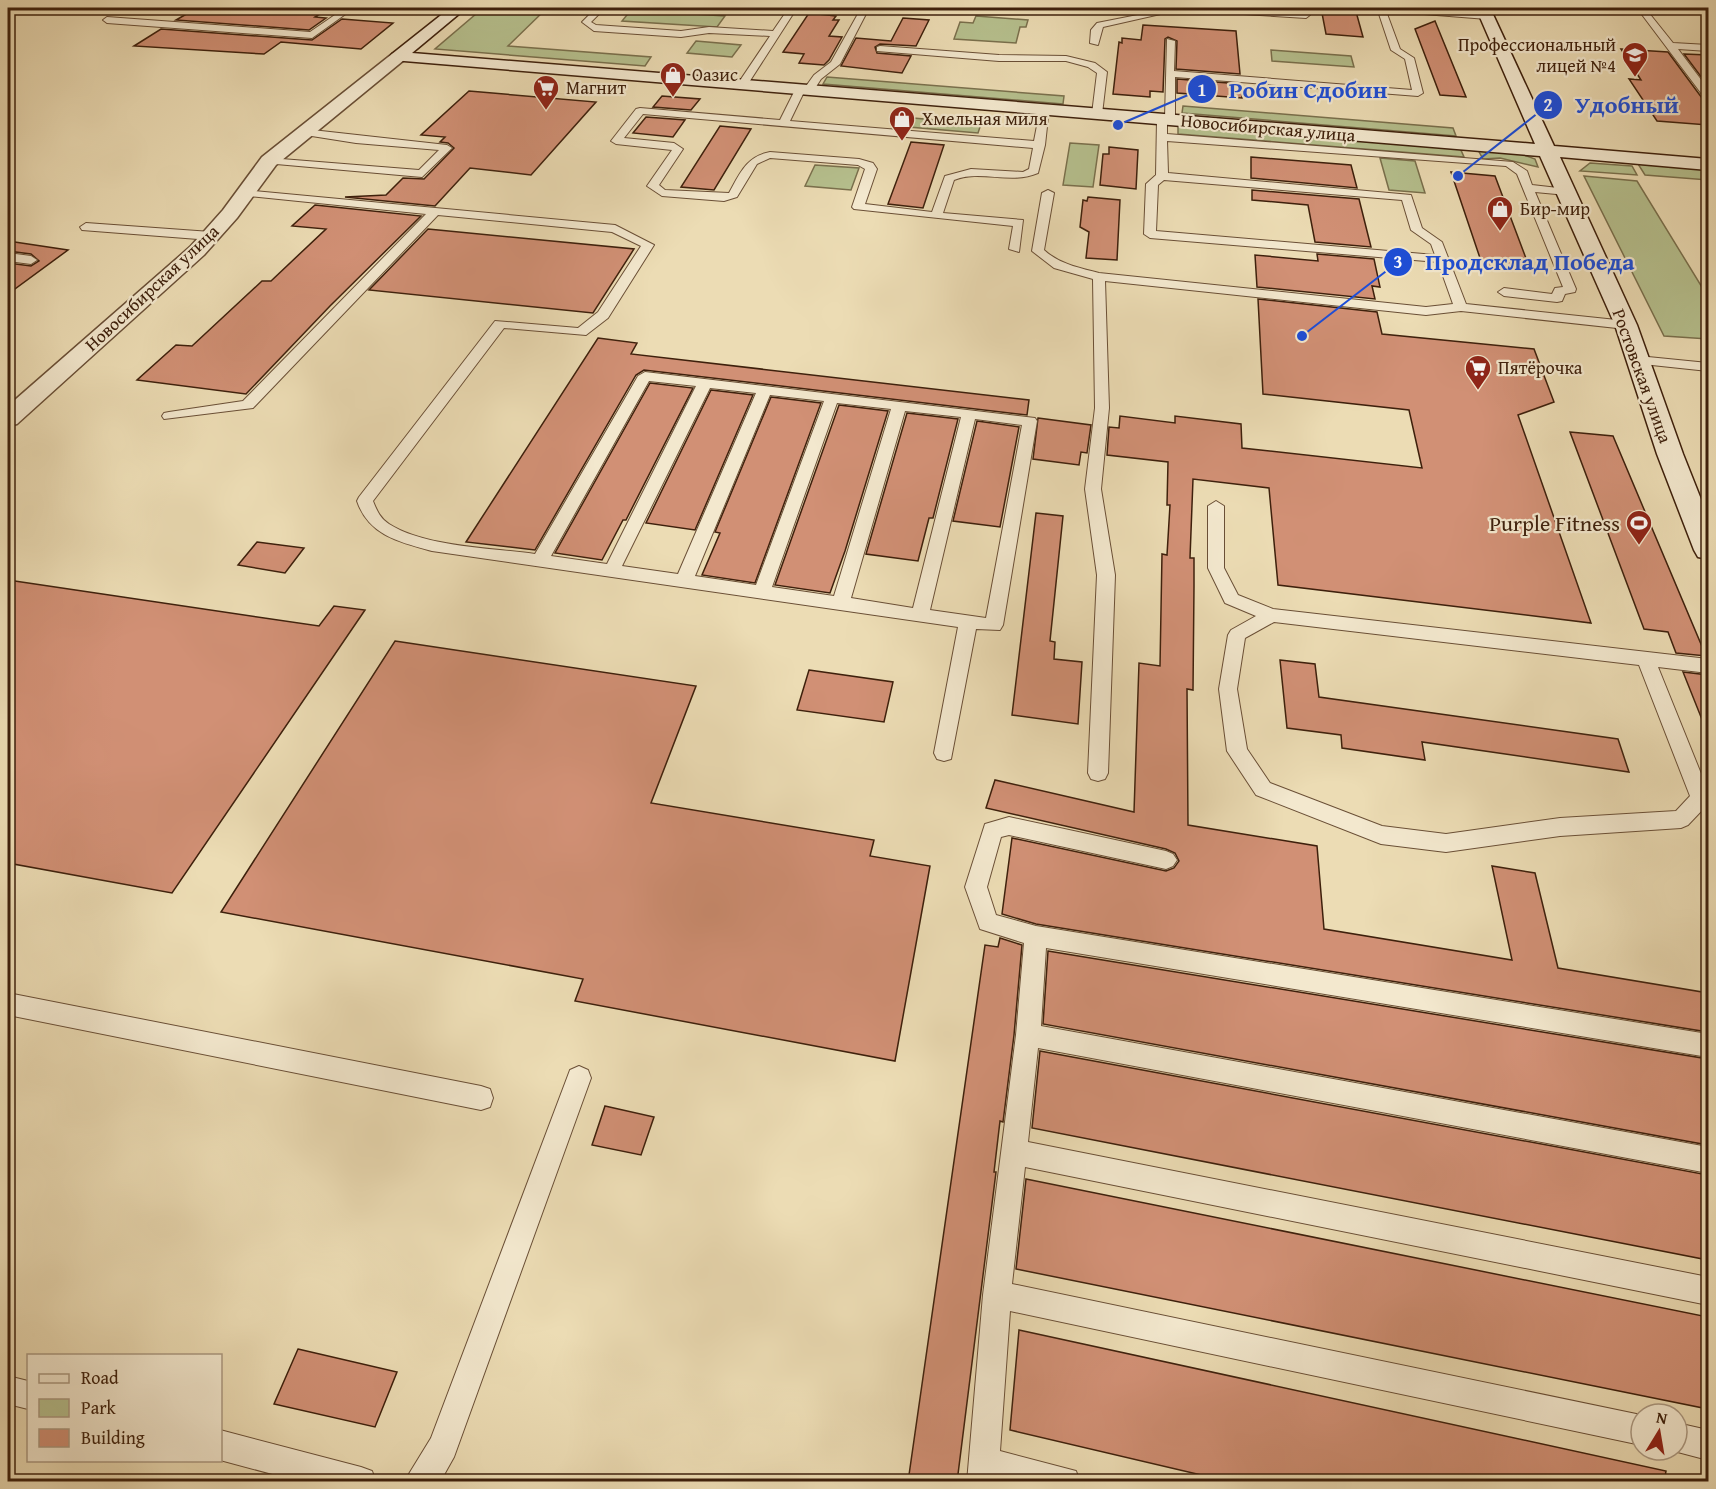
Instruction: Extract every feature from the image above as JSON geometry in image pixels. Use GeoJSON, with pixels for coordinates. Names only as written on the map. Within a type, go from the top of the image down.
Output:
{"type":"FeatureCollection","features":[{"type":"Feature","properties":{"kind":"street","name":"Новосибирская улица"},"geometry":{"type":"LineString","coordinates":[[8,419],[211,236],[230,214],[268,161],[458,8]]}},
{"type":"Feature","properties":{"kind":"street","name":"Ростовская улица"},"geometry":{"type":"LineString","coordinates":[[1485,12],[1550,151],[1626,325],[1670,454],[1708,550]]}},
{"type":"Feature","properties":{"kind":"street","name":"Новосибирская улица"},"geometry":{"type":"LineString","coordinates":[[398,57],[1097,114],[1164,126],[1550,151],[1708,164]]}},
{"type":"Feature","properties":{"kind":"lane"},"geometry":{"type":"LineString","coordinates":[[107,20],[312,35],[350,8]]}},
{"type":"Feature","properties":{"kind":"lane"},"geometry":{"type":"LineString","coordinates":[[440,8],[458,8]]}},
{"type":"Feature","properties":{"kind":"lane"},"geometry":{"type":"LineString","coordinates":[[601,8],[586,22],[594,28],[681,34],[709,30],[775,34]]}},
{"type":"Feature","properties":{"kind":"lane"},"geometry":{"type":"LineString","coordinates":[[784,123],[804,91],[817,77],[835,64],[863,12],[862,8]]}},
{"type":"Feature","properties":{"kind":"lane"},"geometry":{"type":"LineString","coordinates":[[1095,43],[1096,30],[1100,25],[1183,8]]}},
{"type":"Feature","properties":{"kind":"lane"},"geometry":{"type":"LineString","coordinates":[[1194,8],[1306,15],[1305,8]]}},
{"type":"Feature","properties":{"kind":"lane"},"geometry":{"type":"LineString","coordinates":[[1169,74],[1418,93],[1408,58],[1396,50],[1381,8],[1485,12]]}},
{"type":"Feature","properties":{"kind":"lane"},"geometry":{"type":"LineString","coordinates":[[1641,8],[1671,46],[1694,70],[1708,95]]}},
{"type":"Feature","properties":{"kind":"lane"},"geometry":{"type":"LineString","coordinates":[[742,86],[789,14]]}},
{"type":"Feature","properties":{"kind":"lane"},"geometry":{"type":"LineString","coordinates":[[1162,176],[1164,126],[1172,81],[1169,74],[1170,41]]}},
{"type":"Feature","properties":{"kind":"lane"},"geometry":{"type":"LineString","coordinates":[[1671,46],[1708,48]]}},
{"type":"Feature","properties":{"kind":"lane"},"geometry":{"type":"LineString","coordinates":[[880,49],[1003,59],[1027,57],[1093,64],[1102,72],[1097,114]]}},
{"type":"Feature","properties":{"kind":"lane"},"geometry":{"type":"LineString","coordinates":[[936,216],[949,178],[959,172],[1029,175],[1034,171],[1045,110]]}},
{"type":"Feature","properties":{"kind":"lane"},"geometry":{"type":"LineString","coordinates":[[1014,249],[1019,223],[858,207],[871,169],[869,165],[859,162],[770,155],[753,162],[733,195],[724,198],[662,193],[653,186],[678,149],[674,146],[616,141],[640,111],[1040,144]]}},
{"type":"Feature","properties":{"kind":"lane"},"geometry":{"type":"LineString","coordinates":[[1164,126],[1482,163],[1503,162],[1521,170],[1570,289],[1560,291],[1557,298],[1504,292]]}},
{"type":"Feature","properties":{"kind":"lane"},"geometry":{"type":"LineString","coordinates":[[268,161],[422,174],[447,148],[357,140],[303,132]]}},
{"type":"Feature","properties":{"kind":"lane"},"geometry":{"type":"LineString","coordinates":[[1442,259],[1150,234],[1152,184],[1162,176],[1407,197],[1417,230],[1436,242],[1461,307]]}},
{"type":"Feature","properties":{"kind":"lane"},"geometry":{"type":"LineString","coordinates":[[1527,188],[1567,192]]}},
{"type":"Feature","properties":{"kind":"lane"},"geometry":{"type":"LineString","coordinates":[[243,193],[615,229],[648,246],[603,315],[581,332],[500,324],[365,501],[369,516],[377,524],[391,532],[432,545],[993,625],[1030,421],[645,376],[540,560]]}},
{"type":"Feature","properties":{"kind":"lane"},"geometry":{"type":"LineString","coordinates":[[1048,193],[1038,251],[1043,257],[1072,270],[1099,277],[1426,312],[1461,307],[1626,325]]}},
{"type":"Feature","properties":{"kind":"lane"},"geometry":{"type":"LineString","coordinates":[[169,416],[248,405],[436,211]]}},
{"type":"Feature","properties":{"kind":"lane"},"geometry":{"type":"LineString","coordinates":[[86,227],[211,236]]}},
{"type":"Feature","properties":{"kind":"lane"},"geometry":{"type":"LineString","coordinates":[[8,257],[31,260]]}},
{"type":"Feature","properties":{"kind":"lane"},"geometry":{"type":"LineString","coordinates":[[1098,773],[1106,575],[1093,489],[1102,408],[1099,277]]}},
{"type":"Feature","properties":{"kind":"lane"},"geometry":{"type":"LineString","coordinates":[[1638,360],[1708,367]]}},
{"type":"Feature","properties":{"kind":"lane"},"geometry":{"type":"LineString","coordinates":[[612,570],[705,383]]}},
{"type":"Feature","properties":{"kind":"lane"},"geometry":{"type":"LineString","coordinates":[[684,580],[765,390]]}},
{"type":"Feature","properties":{"kind":"lane"},"geometry":{"type":"LineString","coordinates":[[762,592],[832,398]]}},
{"type":"Feature","properties":{"kind":"lane"},"geometry":{"type":"LineString","coordinates":[[841,603],[899,406]]}},
{"type":"Feature","properties":{"kind":"lane"},"geometry":{"type":"LineString","coordinates":[[920,615],[969,414]]}},
{"type":"Feature","properties":{"kind":"lane"},"geometry":{"type":"LineString","coordinates":[[1216,506],[1216,568],[1231,599],[1271,615],[1708,666]]}},
{"type":"Feature","properties":{"kind":"lane"},"geometry":{"type":"LineString","coordinates":[[1271,615],[1237,635],[1228,689],[1237,751],[1263,789],[1381,835],[1446,843],[1560,827],[1681,819],[1701,798],[1646,660]]}},
{"type":"Feature","properties":{"kind":"lane"},"geometry":{"type":"LineString","coordinates":[[944,753],[968,622]]}},
{"type":"Feature","properties":{"kind":"lane"},"geometry":{"type":"LineString","coordinates":[[1166,860],[1009,826],[992,830],[976,886],[988,922],[1036,936],[1708,1045]]}},
{"type":"Feature","properties":{"kind":"lane"},"geometry":{"type":"LineString","coordinates":[[1036,936],[1028,1035],[1012,1152],[997,1295],[983,1472],[1065,1482]]}},
{"type":"Feature","properties":{"kind":"lane"},"geometry":{"type":"LineString","coordinates":[[8,1004],[481,1098]]}},
{"type":"Feature","properties":{"kind":"lane"},"geometry":{"type":"LineString","coordinates":[[1028,1035],[1708,1160]]}},
{"type":"Feature","properties":{"kind":"lane"},"geometry":{"type":"LineString","coordinates":[[419,1482],[428,1473],[443,1446],[579,1078]]}},
{"type":"Feature","properties":{"kind":"lane"},"geometry":{"type":"LineString","coordinates":[[1012,1152],[1708,1291]]}},
{"type":"Feature","properties":{"kind":"lane"},"geometry":{"type":"LineString","coordinates":[[997,1295],[1629,1427]]}},
{"type":"Feature","properties":{"kind":"lane"},"geometry":{"type":"LineString","coordinates":[[8,1390],[27,1395]]}},
{"type":"Feature","properties":{"kind":"lane"},"geometry":{"type":"LineString","coordinates":[[1689,1441],[1708,1445]]}},
{"type":"Feature","properties":{"kind":"lane"},"geometry":{"type":"LineString","coordinates":[[222,1446],[361,1482]]}},
{"type":"Feature","properties":{"kind":"green space"},"geometry":{"type":"Polygon","coordinates":[[[483,8],[547,8],[508,46],[651,57],[645,66],[435,49],[483,8]]]}},
{"type":"Feature","properties":{"kind":"green space"},"geometry":{"type":"Polygon","coordinates":[[[631,10],[725,16],[717,27],[622,21],[631,10]]]}},
{"type":"Feature","properties":{"kind":"green space"},"geometry":{"type":"Polygon","coordinates":[[[976,16],[1028,20],[1026,27],[1020,27],[1016,43],[954,39],[960,22],[973,23],[976,16]]]}},
{"type":"Feature","properties":{"kind":"green space"},"geometry":{"type":"Polygon","coordinates":[[[696,41],[741,45],[732,57],[687,53],[696,41]]]}},
{"type":"Feature","properties":{"kind":"green space"},"geometry":{"type":"Polygon","coordinates":[[[1271,50],[1351,56],[1354,67],[1272,61],[1271,50]]]}},
{"type":"Feature","properties":{"kind":"green space"},"geometry":{"type":"Polygon","coordinates":[[[827,77],[1064,96],[1063,104],[823,84],[827,77]]]}},
{"type":"Feature","properties":{"kind":"green space"},"geometry":{"type":"Polygon","coordinates":[[[1183,106],[1453,128],[1456,136],[1182,113],[1183,106]]]}},
{"type":"Feature","properties":{"kind":"green space"},"geometry":{"type":"Polygon","coordinates":[[[913,118],[981,124],[978,133],[909,127],[913,118]]]}},
{"type":"Feature","properties":{"kind":"green space"},"geometry":{"type":"Polygon","coordinates":[[[1178,125],[1460,148],[1464,157],[1178,134],[1178,125]]]}},
{"type":"Feature","properties":{"kind":"green space"},"geometry":{"type":"Polygon","coordinates":[[[1070,143],[1099,145],[1093,187],[1063,185],[1070,143]]]}},
{"type":"Feature","properties":{"kind":"green space"},"geometry":{"type":"Polygon","coordinates":[[[1478,150],[1521,154],[1535,159],[1538,167],[1500,158],[1483,159],[1478,150]]]}},
{"type":"Feature","properties":{"kind":"green space"},"geometry":{"type":"Polygon","coordinates":[[[1380,158],[1415,161],[1425,193],[1389,190],[1380,158]]]}},
{"type":"Feature","properties":{"kind":"green space"},"geometry":{"type":"Polygon","coordinates":[[[1590,163],[1632,166],[1637,175],[1580,171],[1590,163]]]}},
{"type":"Feature","properties":{"kind":"green space"},"geometry":{"type":"Polygon","coordinates":[[[1638,164],[1708,170],[1708,180],[1645,175],[1638,164]]]}},
{"type":"Feature","properties":{"kind":"green space"},"geometry":{"type":"Polygon","coordinates":[[[815,165],[859,168],[851,190],[805,186],[815,165]]]}},
{"type":"Feature","properties":{"kind":"green space"},"geometry":{"type":"Polygon","coordinates":[[[1584,176],[1637,181],[1708,297],[1708,339],[1664,336],[1584,176]]]}},
{"type":"Feature","properties":{"kind":"building"},"geometry":{"type":"Polygon","coordinates":[[[197,8],[329,8],[315,17],[326,18],[309,30],[176,20],[197,8]]]}},
{"type":"Feature","properties":{"kind":"building"},"geometry":{"type":"Polygon","coordinates":[[[1321,8],[1355,8],[1363,37],[1326,34],[1321,8]]]}},
{"type":"Feature","properties":{"kind":"building"},"geometry":{"type":"Polygon","coordinates":[[[809,13],[836,16],[833,20],[839,20],[829,36],[842,37],[824,65],[799,63],[804,54],[783,52],[809,13]]]}},
{"type":"Feature","properties":{"kind":"building"},"geometry":{"type":"Polygon","coordinates":[[[903,18],[929,20],[916,46],[880,44],[875,47],[877,53],[911,56],[902,73],[841,66],[856,38],[891,41],[903,18]]]}},
{"type":"Feature","properties":{"kind":"building"},"geometry":{"type":"Polygon","coordinates":[[[342,19],[393,23],[361,49],[281,42],[264,54],[134,46],[161,29],[312,40],[342,19]]]}},
{"type":"Feature","properties":{"kind":"building"},"geometry":{"type":"Polygon","coordinates":[[[1435,21],[1466,97],[1440,95],[1415,29],[1435,21]]]}},
{"type":"Feature","properties":{"kind":"building"},"geometry":{"type":"Polygon","coordinates":[[[1143,25],[1236,31],[1240,74],[1176,69],[1177,41],[1168,37],[1165,39],[1163,92],[1150,91],[1150,97],[1113,94],[1119,42],[1122,43],[1122,38],[1141,40],[1143,25]]]}},
{"type":"Feature","properties":{"kind":"building"},"geometry":{"type":"Polygon","coordinates":[[[1621,49],[1668,52],[1702,98],[1708,100],[1708,125],[1657,121],[1629,79],[1641,80],[1621,49]]]}},
{"type":"Feature","properties":{"kind":"building"},"geometry":{"type":"Polygon","coordinates":[[[1684,54],[1708,55],[1708,86],[1684,54]]]}},
{"type":"Feature","properties":{"kind":"building"},"geometry":{"type":"Polygon","coordinates":[[[1177,79],[1241,84],[1242,98],[1177,93],[1177,79]]]}},
{"type":"Feature","properties":{"kind":"building"},"geometry":{"type":"Polygon","coordinates":[[[469,91],[596,102],[531,175],[470,168],[435,206],[345,197],[386,195],[403,178],[424,179],[454,148],[448,143],[440,142],[445,137],[421,135],[469,91]]]}},
{"type":"Feature","properties":{"kind":"building"},"geometry":{"type":"Polygon","coordinates":[[[662,96],[700,99],[691,110],[653,107],[662,96]]]}},
{"type":"Feature","properties":{"kind":"building"},"geometry":{"type":"Polygon","coordinates":[[[646,117],[685,120],[673,137],[633,133],[646,117]]]}},
{"type":"Feature","properties":{"kind":"building"},"geometry":{"type":"Polygon","coordinates":[[[720,126],[751,129],[714,190],[681,187],[720,126]]]}},
{"type":"Feature","properties":{"kind":"building"},"geometry":{"type":"Polygon","coordinates":[[[911,142],[944,145],[923,208],[888,204],[911,142]]]}},
{"type":"Feature","properties":{"kind":"building"},"geometry":{"type":"Polygon","coordinates":[[[1109,147],[1138,150],[1136,189],[1100,185],[1103,154],[1109,154],[1109,147]]]}},
{"type":"Feature","properties":{"kind":"building"},"geometry":{"type":"Polygon","coordinates":[[[1251,157],[1351,165],[1357,188],[1251,178],[1251,157]]]}},
{"type":"Feature","properties":{"kind":"building"},"geometry":{"type":"Polygon","coordinates":[[[1451,172],[1495,176],[1527,261],[1524,260],[1528,270],[1488,267],[1486,262],[1481,261],[1451,172]]]}},
{"type":"Feature","properties":{"kind":"building"},"geometry":{"type":"Polygon","coordinates":[[[1252,190],[1359,199],[1371,247],[1315,242],[1308,205],[1252,200],[1252,190]]]}},
{"type":"Feature","properties":{"kind":"building"},"geometry":{"type":"Polygon","coordinates":[[[1088,197],[1120,200],[1117,260],[1086,258],[1089,232],[1080,227],[1083,200],[1087,201],[1088,197]]]}},
{"type":"Feature","properties":{"kind":"building"},"geometry":{"type":"Polygon","coordinates":[[[315,205],[421,216],[246,394],[137,380],[176,345],[192,346],[262,281],[271,281],[326,229],[292,226],[315,205]]]}},
{"type":"Feature","properties":{"kind":"building"},"geometry":{"type":"Polygon","coordinates":[[[428,229],[634,249],[593,313],[369,290],[428,229]]]}},
{"type":"Feature","properties":{"kind":"building"},"geometry":{"type":"Polygon","coordinates":[[[8,241],[68,250],[8,294],[8,263],[31,266],[39,261],[31,254],[8,251],[8,241]]]}},
{"type":"Feature","properties":{"kind":"building"},"geometry":{"type":"Polygon","coordinates":[[[1317,254],[1374,259],[1380,287],[1372,286],[1375,299],[1257,287],[1255,255],[1318,261],[1317,254]]]}},
{"type":"Feature","properties":{"kind":"building"},"geometry":{"type":"Polygon","coordinates":[[[1258,299],[1377,312],[1382,334],[1534,349],[1554,402],[1518,415],[1591,623],[1278,585],[1269,488],[1193,479],[1190,558],[1194,558],[1193,690],[1187,689],[1188,825],[1317,846],[1324,929],[1512,960],[1492,866],[1535,873],[1558,968],[1708,993],[1708,1032],[1036,924],[1002,914],[1012,838],[1166,871],[1174,868],[1179,861],[1175,853],[1166,849],[986,808],[995,780],[1134,812],[1139,663],[1160,666],[1162,554],[1167,555],[1170,505],[1167,505],[1168,462],[1107,455],[1109,427],[1119,428],[1120,416],[1175,423],[1175,416],[1241,424],[1242,448],[1422,468],[1409,410],[1263,394],[1258,299]]]}},
{"type":"Feature","properties":{"kind":"building"},"geometry":{"type":"Polygon","coordinates":[[[598,338],[637,343],[631,354],[1029,400],[1027,415],[644,370],[636,375],[535,550],[466,542],[598,338]]]}},
{"type":"Feature","properties":{"kind":"building"},"geometry":{"type":"Polygon","coordinates":[[[650,383],[693,388],[626,520],[623,520],[602,560],[555,553],[650,383]]]}},
{"type":"Feature","properties":{"kind":"building"},"geometry":{"type":"Polygon","coordinates":[[[711,390],[753,395],[695,530],[646,523],[711,390]]]}},
{"type":"Feature","properties":{"kind":"building"},"geometry":{"type":"Polygon","coordinates":[[[771,397],[821,403],[755,583],[702,575],[720,533],[715,532],[771,397]]]}},
{"type":"Feature","properties":{"kind":"building"},"geometry":{"type":"Polygon","coordinates":[[[839,405],[888,411],[845,551],[830,593],[775,585],[839,405]]]}},
{"type":"Feature","properties":{"kind":"building"},"geometry":{"type":"Polygon","coordinates":[[[907,413],[958,419],[933,518],[929,518],[918,561],[866,554],[907,413]]]}},
{"type":"Feature","properties":{"kind":"building"},"geometry":{"type":"Polygon","coordinates":[[[1038,418],[1091,425],[1087,453],[1081,452],[1079,465],[1033,459],[1038,418]]]}},
{"type":"Feature","properties":{"kind":"building"},"geometry":{"type":"Polygon","coordinates":[[[977,421],[1019,427],[1000,527],[953,521],[977,421]]]}},
{"type":"Feature","properties":{"kind":"building"},"geometry":{"type":"Polygon","coordinates":[[[1570,432],[1613,436],[1706,656],[1676,653],[1668,632],[1644,629],[1570,432]]]}},
{"type":"Feature","properties":{"kind":"building"},"geometry":{"type":"Polygon","coordinates":[[[1036,513],[1063,516],[1050,641],[1055,642],[1054,659],[1082,662],[1078,724],[1012,715],[1036,513]]]}},
{"type":"Feature","properties":{"kind":"building"},"geometry":{"type":"Polygon","coordinates":[[[257,542],[304,548],[285,573],[238,565],[257,542]]]}},
{"type":"Feature","properties":{"kind":"building"},"geometry":{"type":"Polygon","coordinates":[[[8,580],[319,626],[334,606],[365,610],[172,893],[8,863],[8,580]]]}},
{"type":"Feature","properties":{"kind":"building"},"geometry":{"type":"Polygon","coordinates":[[[395,641],[696,686],[651,803],[874,840],[870,856],[930,866],[895,1061],[575,1001],[583,979],[221,912],[395,641]]]}},
{"type":"Feature","properties":{"kind":"building"},"geometry":{"type":"Polygon","coordinates":[[[1280,660],[1315,664],[1319,697],[1618,739],[1629,772],[1422,742],[1425,760],[1342,748],[1341,735],[1287,728],[1280,660]]]}},
{"type":"Feature","properties":{"kind":"building"},"geometry":{"type":"Polygon","coordinates":[[[809,670],[893,682],[884,722],[797,710],[809,670]]]}},
{"type":"Feature","properties":{"kind":"building"},"geometry":{"type":"Polygon","coordinates":[[[1683,672],[1708,675],[1708,732],[1707,732],[1683,672]]]}},
{"type":"Feature","properties":{"kind":"building"},"geometry":{"type":"Polygon","coordinates":[[[1000,938],[1022,945],[1014,1035],[1003,1122],[1000,1121],[994,1172],[996,1172],[957,1482],[908,1482],[985,945],[998,947],[1000,938]]]}},
{"type":"Feature","properties":{"kind":"building"},"geometry":{"type":"Polygon","coordinates":[[[1048,951],[1708,1059],[1708,1145],[1043,1024],[1048,951]]]}},
{"type":"Feature","properties":{"kind":"building"},"geometry":{"type":"Polygon","coordinates":[[[1040,1051],[1708,1175],[1708,1260],[1032,1128],[1040,1051]]]}},
{"type":"Feature","properties":{"kind":"building"},"geometry":{"type":"Polygon","coordinates":[[[605,1106],[654,1117],[641,1155],[592,1145],[605,1106]]]}},
{"type":"Feature","properties":{"kind":"building"},"geometry":{"type":"Polygon","coordinates":[[[1026,1179],[1708,1317],[1708,1409],[1689,1405],[1689,1402],[1673,1402],[1016,1269],[1026,1179]]]}},
{"type":"Feature","properties":{"kind":"building"},"geometry":{"type":"Polygon","coordinates":[[[1019,1330],[1666,1471],[1664,1482],[1231,1482],[1010,1430],[1019,1330]]]}},
{"type":"Feature","properties":{"kind":"building"},"geometry":{"type":"Polygon","coordinates":[[[298,1349],[397,1372],[375,1427],[274,1404],[298,1349]]]}},
{"type":"Feature","properties":{"kind":"place","name":"Профессиональный лицей №4"},"geometry":{"type":"Point","coordinates":[1635,78]}},
{"type":"Feature","properties":{"kind":"place","name":"Оазис"},"geometry":{"type":"Point","coordinates":[673,98]}},
{"type":"Feature","properties":{"kind":"place","name":"Магнит"},"geometry":{"type":"Point","coordinates":[546,111]}},
{"type":"Feature","properties":{"kind":"place","name":"Робин Сдобин"},"geometry":{"type":"Point","coordinates":[1118,125]}},
{"type":"Feature","properties":{"kind":"place","name":"Хмельная миля"},"geometry":{"type":"Point","coordinates":[902,142]}},
{"type":"Feature","properties":{"kind":"place","name":"Удобный"},"geometry":{"type":"Point","coordinates":[1458,176]}},
{"type":"Feature","properties":{"kind":"place","name":"Бир-мир"},"geometry":{"type":"Point","coordinates":[1500,232]}},
{"type":"Feature","properties":{"kind":"place","name":"Продсклад Победа"},"geometry":{"type":"Point","coordinates":[1302,336]}},
{"type":"Feature","properties":{"kind":"place","name":"Пятёрочка"},"geometry":{"type":"Point","coordinates":[1478,391]}},
{"type":"Feature","properties":{"kind":"place","name":"Purple Fitness"},"geometry":{"type":"Point","coordinates":[1639,546]}}]}
